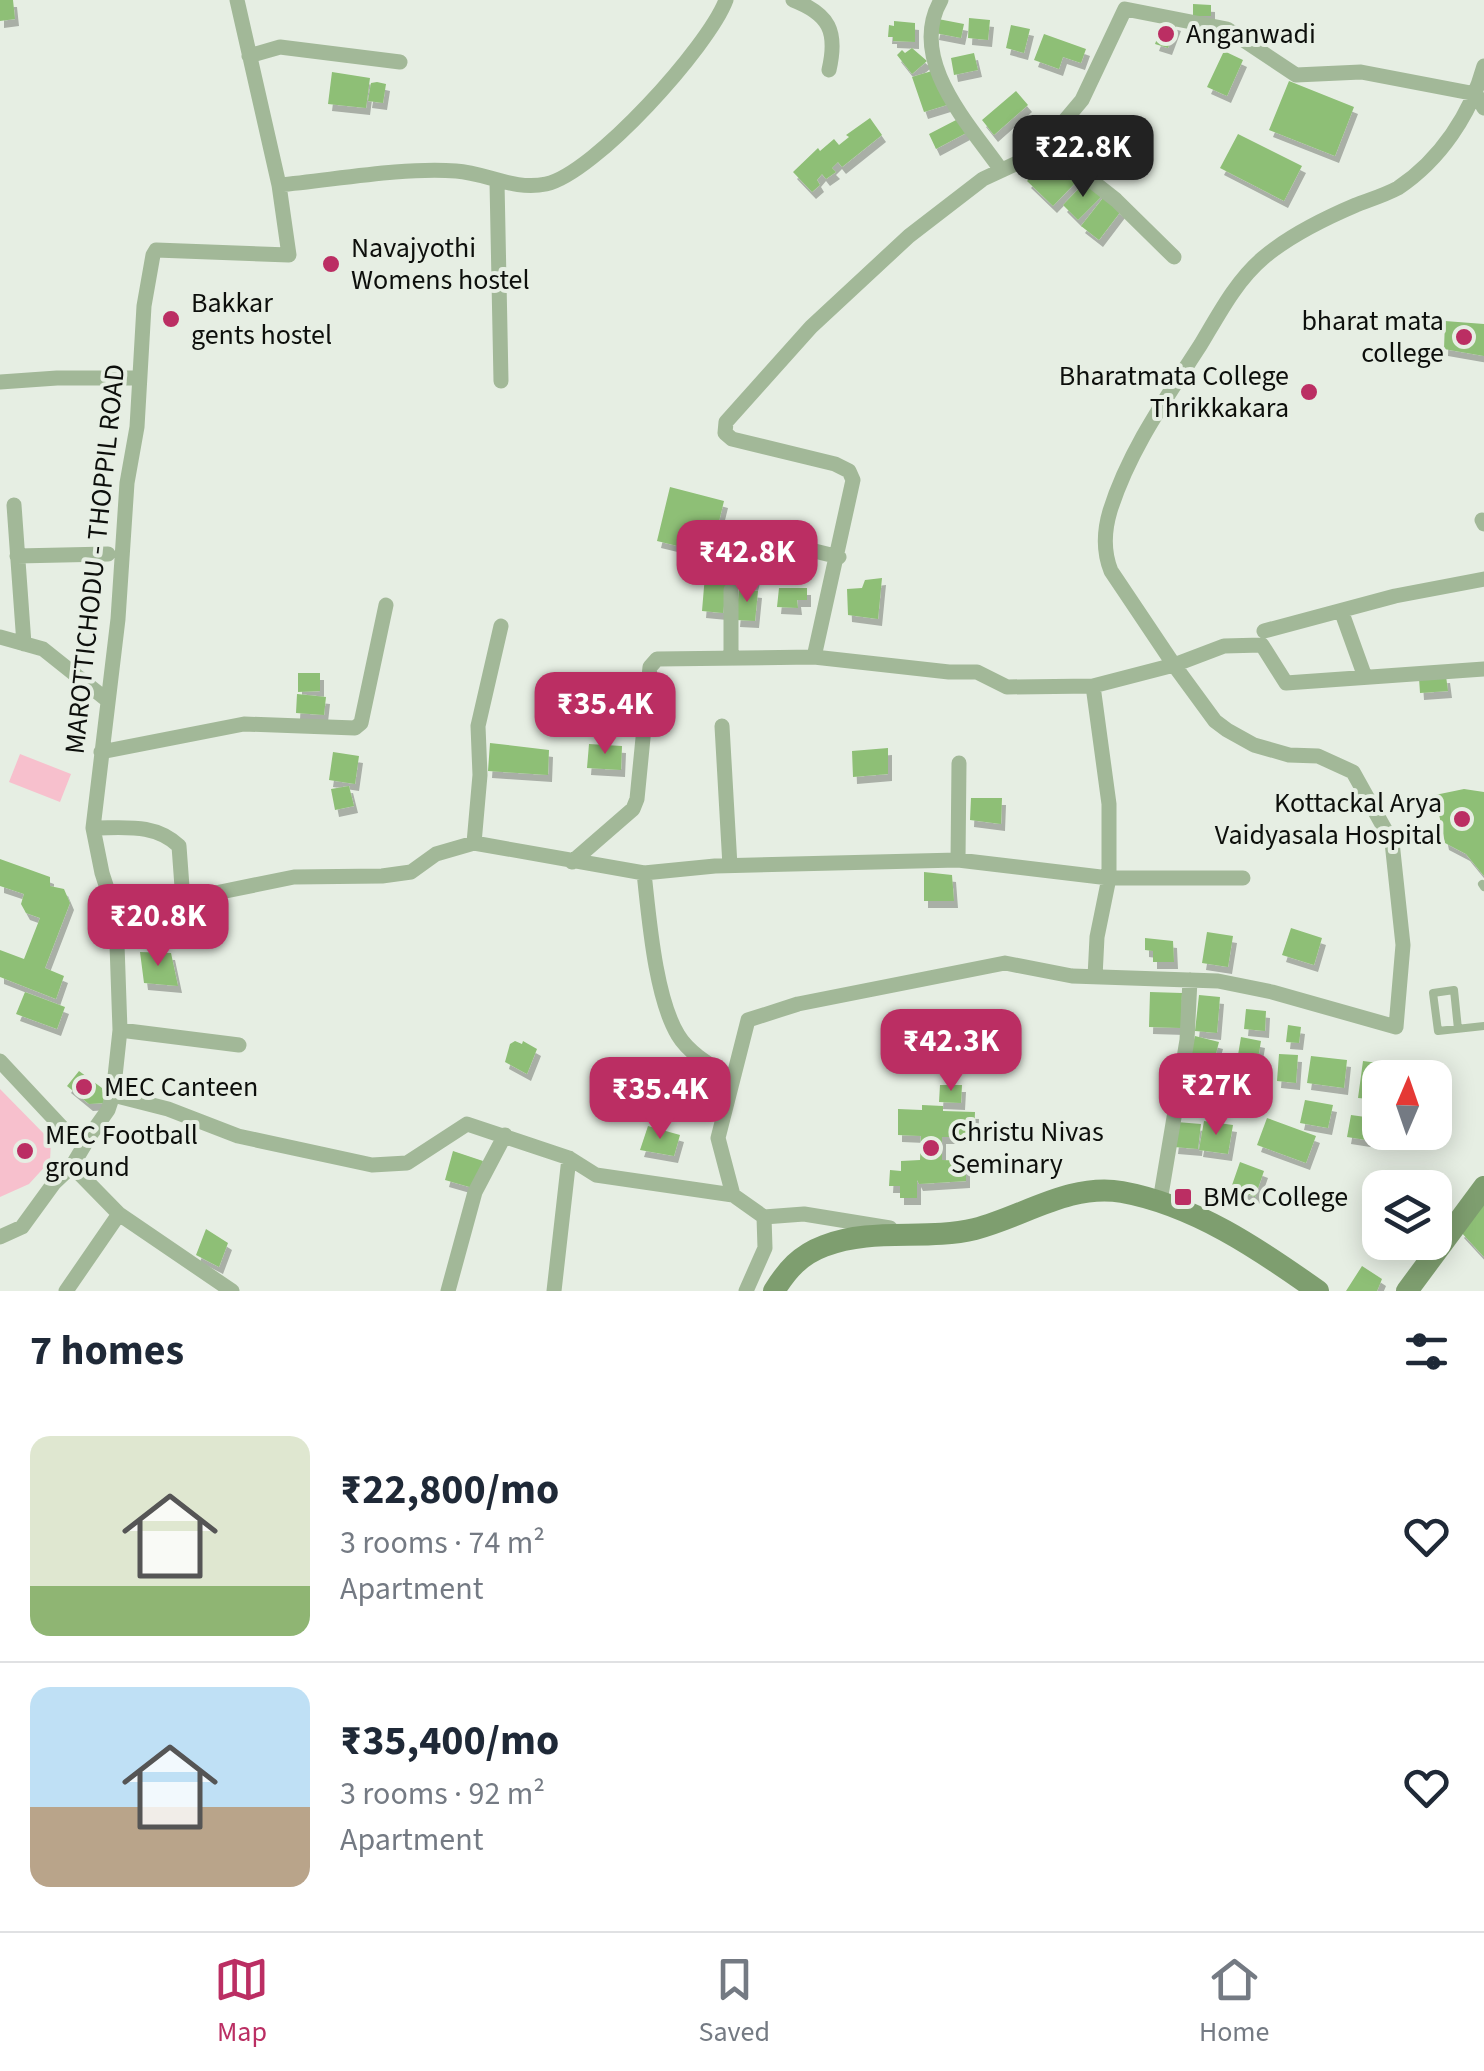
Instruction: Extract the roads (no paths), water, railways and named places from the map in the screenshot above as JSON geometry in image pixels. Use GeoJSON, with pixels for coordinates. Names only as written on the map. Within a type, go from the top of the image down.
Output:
{"type":"FeatureCollection","features":[{"type":"Feature","properties":{"kind":"main road"},"geometry":{"type":"LineString","coordinates":[[1407,1291],[1484,1187]]}},
{"type":"Feature","properties":{"kind":"main road"},"geometry":{"type":"LineString","coordinates":[[774,1291],[796,1261],[824,1246],[861,1236],[974,1229],[1050,1200],[1093,1192],[1121,1192],[1160,1200],[1244,1242],[1318,1291]]}},
{"type":"Feature","properties":{"kind":"street","name":"MAROTTICHODU - THOPPIL ROAD"},"geometry":{"type":"LineString","coordinates":[[0,1237],[22,1227],[54,1182],[72,1166],[108,1110],[113,1095],[120,1030],[116,916],[93,828],[118,619],[127,482],[152,255],[156,250],[288,255],[280,185],[237,0]]}},
{"type":"Feature","properties":{"kind":"street"},"geometry":{"type":"LineString","coordinates":[[280,185],[428,171],[459,171],[527,187],[552,184],[586,160],[661,94],[718,21],[726,0]]}},
{"type":"Feature","properties":{"kind":"street"},"geometry":{"type":"LineString","coordinates":[[793,0],[818,10],[830,29],[834,50],[829,70]]}},
{"type":"Feature","properties":{"kind":"street"},"geometry":{"type":"LineString","coordinates":[[940,0],[929,28],[935,66],[960,113],[1001,170]]}},
{"type":"Feature","properties":{"kind":"street"},"geometry":{"type":"LineString","coordinates":[[814,657],[853,480],[849,471],[836,464],[732,439],[725,434],[726,422],[778,362],[866,273],[983,178],[1030,157],[1045,144],[1082,100],[1126,9],[1228,29],[1296,75],[1361,72],[1480,101]]}},
{"type":"Feature","properties":{"kind":"street"},"geometry":{"type":"LineString","coordinates":[[249,56],[280,48],[400,62]]}},
{"type":"Feature","properties":{"kind":"street"},"geometry":{"type":"LineString","coordinates":[[734,1195],[718,1138],[748,1020],[798,1004],[1005,963],[1072,976],[1218,981],[1396,1026],[1403,945],[1392,842],[1354,772],[1318,756],[1289,755],[1254,745],[1215,720],[1110,570],[1105,536],[1110,510],[1143,435],[1237,285],[1261,259],[1313,225],[1398,188],[1452,136],[1480,101],[1484,66]]}},
{"type":"Feature","properties":{"kind":"street"},"geometry":{"type":"LineString","coordinates":[[1045,144],[1116,200],[1174,257]]}},
{"type":"Feature","properties":{"kind":"street"},"geometry":{"type":"LineString","coordinates":[[498,182],[501,381]]}},
{"type":"Feature","properties":{"kind":"street"},"geometry":{"type":"LineString","coordinates":[[0,382],[139,378]]}},
{"type":"Feature","properties":{"kind":"street"},"geometry":{"type":"LineString","coordinates":[[14,505],[24,644]]}},
{"type":"Feature","properties":{"kind":"street"},"geometry":{"type":"LineString","coordinates":[[726,529],[838,556]]}},
{"type":"Feature","properties":{"kind":"street"},"geometry":{"type":"LineString","coordinates":[[17,556],[108,554]]}},
{"type":"Feature","properties":{"kind":"street"},"geometry":{"type":"LineString","coordinates":[[1264,631],[1395,596],[1484,579]]}},
{"type":"Feature","properties":{"kind":"street"},"geometry":{"type":"LineString","coordinates":[[730,590],[731,656]]}},
{"type":"Feature","properties":{"kind":"street"},"geometry":{"type":"LineString","coordinates":[[100,752],[244,724],[355,728],[361,722],[386,606]]}},
{"type":"Feature","properties":{"kind":"street"},"geometry":{"type":"LineString","coordinates":[[1342,613],[1365,677]]}},
{"type":"Feature","properties":{"kind":"street"},"geometry":{"type":"LineString","coordinates":[[474,843],[480,775],[478,726],[502,626]]}},
{"type":"Feature","properties":{"kind":"street"},"geometry":{"type":"LineString","coordinates":[[0,637],[44,649],[106,700]]}},
{"type":"Feature","properties":{"kind":"street"},"geometry":{"type":"LineString","coordinates":[[572,862],[633,809],[637,800],[653,661],[731,656],[814,657],[977,672],[1007,687],[1094,686],[1174,666],[1224,646],[1262,646],[1286,683],[1484,669]]}},
{"type":"Feature","properties":{"kind":"street"},"geometry":{"type":"LineString","coordinates":[[1094,686],[1109,804],[1108,878],[1096,937],[1095,976]]}},
{"type":"Feature","properties":{"kind":"street"},"geometry":{"type":"LineString","coordinates":[[722,726],[730,866]]}},
{"type":"Feature","properties":{"kind":"street"},"geometry":{"type":"LineString","coordinates":[[958,860],[960,763]]}},
{"type":"Feature","properties":{"kind":"street"},"geometry":{"type":"LineString","coordinates":[[93,828],[149,828],[168,835],[179,846],[182,887],[196,897],[294,877],[411,872],[436,854],[474,843],[644,873],[730,866],[958,860],[1108,878],[1243,878]]}},
{"type":"Feature","properties":{"kind":"street"},"geometry":{"type":"LineString","coordinates":[[644,873],[652,948],[678,1036],[697,1056],[733,1079]]}},
{"type":"Feature","properties":{"kind":"street"},"geometry":{"type":"LineString","coordinates":[[1160,1200],[1187,1040],[1190,980]]}},
{"type":"Feature","properties":{"kind":"street"},"geometry":{"type":"LineString","coordinates":[[120,1030],[239,1046]]}},
{"type":"Feature","properties":{"kind":"street"},"geometry":{"type":"LineString","coordinates":[[0,1061],[71,1137],[90,1134]]}},
{"type":"Feature","properties":{"kind":"street"},"geometry":{"type":"LineString","coordinates":[[113,1095],[168,1109],[238,1136],[372,1165],[407,1164],[467,1124],[570,1158],[596,1175],[734,1195],[764,1217],[804,1214],[928,1234]]}},
{"type":"Feature","properties":{"kind":"street"},"geometry":{"type":"LineString","coordinates":[[448,1291],[475,1192],[505,1135]]}},
{"type":"Feature","properties":{"kind":"street"},"geometry":{"type":"LineString","coordinates":[[554,1291],[570,1158]]}},
{"type":"Feature","properties":{"kind":"street"},"geometry":{"type":"LineString","coordinates":[[72,1166],[119,1214],[232,1291]]}},
{"type":"Feature","properties":{"kind":"street"},"geometry":{"type":"LineString","coordinates":[[66,1291],[119,1214]]}},
{"type":"Feature","properties":{"kind":"street"},"geometry":{"type":"LineString","coordinates":[[746,1291],[766,1248],[764,1217]]}},
{"type":"Feature","properties":{"kind":"lane"},"geometry":{"type":"LineString","coordinates":[[1458,1029],[1454,990],[1434,993],[1438,1031],[1458,1029],[1484,1026]]}},
{"type":"Feature","properties":{"kind":"place","name":"Anganwadi"},"geometry":{"type":"Point","coordinates":[1166,34]}},
{"type":"Feature","properties":{"kind":"place","name":"Navajyothi Womens hostel"},"geometry":{"type":"Point","coordinates":[331,264]}},
{"type":"Feature","properties":{"kind":"place","name":"Bakkar gents hostel"},"geometry":{"type":"Point","coordinates":[171,319]}},
{"type":"Feature","properties":{"kind":"place","name":"bharat mata college"},"geometry":{"type":"Point","coordinates":[1464,337]}},
{"type":"Feature","properties":{"kind":"place","name":"Bharatmata College Thrikkakara"},"geometry":{"type":"Point","coordinates":[1309,392]}},
{"type":"Feature","properties":{"kind":"place","name":"Kottackal Arya Vaidyasala Hospital"},"geometry":{"type":"Point","coordinates":[1462,819]}},
{"type":"Feature","properties":{"kind":"place","name":"MEC Canteen"},"geometry":{"type":"Point","coordinates":[84,1087]}},
{"type":"Feature","properties":{"kind":"place","name":"Christu Nivas Seminary"},"geometry":{"type":"Point","coordinates":[931,1148]}},
{"type":"Feature","properties":{"kind":"place","name":"MEC Football ground"},"geometry":{"type":"Point","coordinates":[25,1151]}},
{"type":"Feature","properties":{"kind":"place","name":"BMC College"},"geometry":{"type":"Point","coordinates":[1183,1197]}}]}
